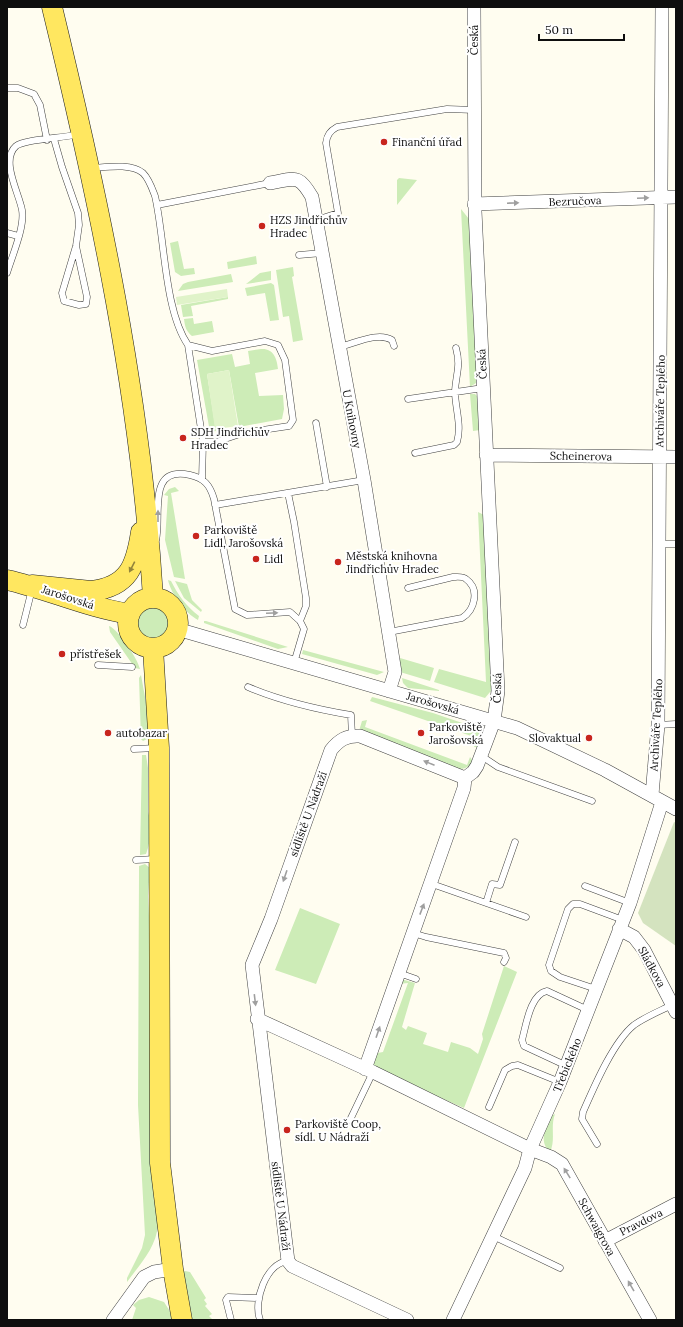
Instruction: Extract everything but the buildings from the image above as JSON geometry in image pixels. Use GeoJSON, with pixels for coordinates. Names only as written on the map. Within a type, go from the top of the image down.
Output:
{"type":"FeatureCollection","features":[{"type":"Feature","properties":{"kind":"main road"},"geometry":{"type":"LineString","coordinates":[[52,7],[90,168],[125,354],[144,500],[153,597]]}},
{"type":"Feature","properties":{"kind":"main road"},"geometry":{"type":"LineString","coordinates":[[32,585],[87,591],[100,590],[117,584],[128,574],[134,565],[144,500]]}},
{"type":"Feature","properties":{"kind":"main road","name":"Jarošovská"},"geometry":{"type":"LineString","coordinates":[[7,580],[32,585],[115,612],[130,614]]}},
{"type":"Feature","properties":{"kind":"main road"},"geometry":{"type":"LineString","coordinates":[[153,597],[163,599],[171,605],[177,614],[177,629],[168,643],[152,648],[143,646],[132,637],[128,624],[130,614],[138,602],[153,597]]}},
{"type":"Feature","properties":{"kind":"main road"},"geometry":{"type":"LineString","coordinates":[[152,648],[159,748],[160,1163],[173,1269],[182,1320]]}},
{"type":"Feature","properties":{"kind":"street","name":"Česká"},"geometry":{"type":"LineString","coordinates":[[474,7],[471,82],[475,110],[474,204],[498,691],[494,721]]}},
{"type":"Feature","properties":{"kind":"street","name":"Archiváře Teplého"},"geometry":{"type":"LineString","coordinates":[[657,798],[662,198],[662,7]]}},
{"type":"Feature","properties":{"kind":"street","name":"U Knihovny"},"geometry":{"type":"LineString","coordinates":[[270,183],[295,179],[303,182],[312,197],[322,253],[323,277],[339,347],[364,480],[395,672],[389,690]]}},
{"type":"Feature","properties":{"kind":"street","name":"Bezručova"},"geometry":{"type":"LineString","coordinates":[[474,204],[676,197]]}},
{"type":"Feature","properties":{"kind":"street","name":"Scheinerova"},"geometry":{"type":"LineString","coordinates":[[486,455],[676,456]]}},
{"type":"Feature","properties":{"kind":"street","name":"Jarošovská"},"geometry":{"type":"LineString","coordinates":[[177,629],[517,728],[565,749],[676,809]]}},
{"type":"Feature","properties":{"kind":"street"},"geometry":{"type":"LineString","coordinates":[[369,1070],[399,973],[432,884],[464,788],[465,778],[473,772],[494,721]]}},
{"type":"Feature","properties":{"kind":"street"},"geometry":{"type":"LineString","coordinates":[[352,736],[371,739],[465,778]]}},
{"type":"Feature","properties":{"kind":"street","name":"sídliště U Nádraží"},"geometry":{"type":"LineString","coordinates":[[352,736],[343,739],[331,750],[271,919],[252,965],[257,1019],[288,1261],[292,1266],[407,1320]]}},
{"type":"Feature","properties":{"kind":"street","name":"Třebického"},"geometry":{"type":"LineString","coordinates":[[453,1320],[525,1168],[530,1149],[567,1066],[630,902],[657,798]]}},
{"type":"Feature","properties":{"kind":"street","name":"Sládkova"},"geometry":{"type":"LineString","coordinates":[[621,925],[634,937],[644,950],[674,1008]]}},
{"type":"Feature","properties":{"kind":"street"},"geometry":{"type":"LineString","coordinates":[[257,1019],[369,1070],[530,1149]]}},
{"type":"Feature","properties":{"kind":"street","name":"Schwaigrova"},"geometry":{"type":"LineString","coordinates":[[530,1149],[551,1157],[562,1164],[650,1320]]}},
{"type":"Feature","properties":{"kind":"street","name":"Pravdova"},"geometry":{"type":"LineString","coordinates":[[605,1241],[676,1204]]}},
{"type":"Feature","properties":{"kind":"street"},"geometry":{"type":"LineString","coordinates":[[114,1319],[144,1277],[154,1272],[173,1269]]}},
{"type":"Feature","properties":{"kind":"lane"},"geometry":{"type":"LineString","coordinates":[[7,88],[18,88],[34,94],[40,105],[47,140]]}},
{"type":"Feature","properties":{"kind":"lane"},"geometry":{"type":"LineString","coordinates":[[316,220],[338,213],[326,143],[327,136],[331,130],[337,127],[447,109],[475,110]]}},
{"type":"Feature","properties":{"kind":"lane"},"geometry":{"type":"LineString","coordinates":[[7,273],[21,225],[22,211],[8,156],[16,146],[30,142],[82,133]]}},
{"type":"Feature","properties":{"kind":"lane"},"geometry":{"type":"LineString","coordinates":[[54,139],[78,213],[79,225],[76,246],[62,294],[64,301],[79,305],[86,304],[87,297],[76,246]]}},
{"type":"Feature","properties":{"kind":"lane"},"geometry":{"type":"LineString","coordinates":[[90,168],[129,167],[143,172],[148,180],[157,205],[174,315],[181,335],[188,345],[204,442],[202,478],[211,491],[215,505],[234,609],[247,614],[290,612],[300,621],[304,629],[294,663]]}},
{"type":"Feature","properties":{"kind":"lane"},"geometry":{"type":"LineString","coordinates":[[157,205],[270,183]]}},
{"type":"Feature","properties":{"kind":"lane"},"geometry":{"type":"LineString","coordinates":[[7,233],[18,236]]}},
{"type":"Feature","properties":{"kind":"lane"},"geometry":{"type":"LineString","coordinates":[[298,255],[322,253]]}},
{"type":"Feature","properties":{"kind":"lane"},"geometry":{"type":"LineString","coordinates":[[339,347],[379,336],[387,337],[392,340],[394,346]]}},
{"type":"Feature","properties":{"kind":"lane"},"geometry":{"type":"LineString","coordinates":[[188,345],[212,350],[271,342],[278,345],[285,360],[293,420],[289,426],[243,433],[216,442],[204,442]]}},
{"type":"Feature","properties":{"kind":"lane"},"geometry":{"type":"LineString","coordinates":[[415,453],[454,445],[457,442],[459,427],[455,391],[459,367],[456,348]]}},
{"type":"Feature","properties":{"kind":"lane"},"geometry":{"type":"LineString","coordinates":[[408,399],[483,388]]}},
{"type":"Feature","properties":{"kind":"lane"},"geometry":{"type":"LineString","coordinates":[[316,423],[327,486]]}},
{"type":"Feature","properties":{"kind":"lane"},"geometry":{"type":"LineString","coordinates":[[150,561],[158,532],[158,491],[161,483],[168,477],[180,473],[202,478]]}},
{"type":"Feature","properties":{"kind":"lane"},"geometry":{"type":"LineString","coordinates":[[215,505],[364,480]]}},
{"type":"Feature","properties":{"kind":"lane"},"geometry":{"type":"LineString","coordinates":[[288,493],[306,598],[306,606],[300,621]]}},
{"type":"Feature","properties":{"kind":"lane"},"geometry":{"type":"LineString","coordinates":[[659,544],[676,544]]}},
{"type":"Feature","properties":{"kind":"lane"},"geometry":{"type":"LineString","coordinates":[[388,632],[462,618],[468,615],[474,603],[474,595],[469,583],[466,579],[461,577],[453,577],[408,588]]}},
{"type":"Feature","properties":{"kind":"lane"},"geometry":{"type":"LineString","coordinates":[[23,625],[32,585]]}},
{"type":"Feature","properties":{"kind":"lane"},"geometry":{"type":"LineString","coordinates":[[98,665],[132,668]]}},
{"type":"Feature","properties":{"kind":"lane"},"geometry":{"type":"LineString","coordinates":[[248,687],[266,695],[310,707],[350,715],[352,736]]}},
{"type":"Feature","properties":{"kind":"lane"},"geometry":{"type":"LineString","coordinates":[[658,724],[676,724]]}},
{"type":"Feature","properties":{"kind":"lane"},"geometry":{"type":"LineString","coordinates":[[134,749],[159,748]]}},
{"type":"Feature","properties":{"kind":"lane"},"geometry":{"type":"LineString","coordinates":[[480,755],[498,767],[592,801]]}},
{"type":"Feature","properties":{"kind":"lane"},"geometry":{"type":"LineString","coordinates":[[486,903],[492,884],[500,885],[515,842]]}},
{"type":"Feature","properties":{"kind":"lane"},"geometry":{"type":"LineString","coordinates":[[136,860],[160,859]]}},
{"type":"Feature","properties":{"kind":"lane"},"geometry":{"type":"LineString","coordinates":[[432,884],[526,917]]}},
{"type":"Feature","properties":{"kind":"lane"},"geometry":{"type":"LineString","coordinates":[[585,886],[630,902]]}},
{"type":"Feature","properties":{"kind":"lane"},"geometry":{"type":"LineString","coordinates":[[596,989],[560,977],[550,971],[549,965],[568,909],[573,904],[580,904],[621,925]]}},
{"type":"Feature","properties":{"kind":"lane"},"geometry":{"type":"LineString","coordinates":[[413,933],[433,939],[504,953],[506,958],[504,962]]}},
{"type":"Feature","properties":{"kind":"lane"},"geometry":{"type":"LineString","coordinates":[[399,973],[416,979]]}},
{"type":"Feature","properties":{"kind":"lane"},"geometry":{"type":"LineString","coordinates":[[567,1066],[524,1046],[522,1040],[534,1003],[539,994],[547,991],[588,1010]]}},
{"type":"Feature","properties":{"kind":"lane"},"geometry":{"type":"LineString","coordinates":[[597,1144],[582,1119],[582,1112],[601,1073],[626,1033],[635,1024],[674,1008]]}},
{"type":"Feature","properties":{"kind":"lane"},"geometry":{"type":"LineString","coordinates":[[490,1107],[505,1070],[512,1066],[518,1065],[560,1082]]}},
{"type":"Feature","properties":{"kind":"lane"},"geometry":{"type":"LineString","coordinates":[[350,1120],[369,1070]]}},
{"type":"Feature","properties":{"kind":"lane"},"geometry":{"type":"LineString","coordinates":[[493,1236],[560,1268]]}},
{"type":"Feature","properties":{"kind":"lane"},"geometry":{"type":"LineString","coordinates":[[260,1320],[258,1298],[272,1269],[282,1262],[288,1261]]}},
{"type":"Feature","properties":{"kind":"lane"},"geometry":{"type":"LineString","coordinates":[[231,1320],[226,1300],[228,1297],[258,1298]]}},
{"type":"Feature","properties":{"kind":"green space"},"geometry":{"type":"Polygon","coordinates":[[[399,178],[417,180],[397,205],[397,180],[399,178]]]}},
{"type":"Feature","properties":{"kind":"green space"},"geometry":{"type":"Polygon","coordinates":[[[461,209],[469,219],[477,379],[476,383],[470,387],[461,209]]]}},
{"type":"Feature","properties":{"kind":"green space"},"geometry":{"type":"Polygon","coordinates":[[[178,241],[184,269],[194,268],[195,274],[181,276],[175,272],[170,243],[178,241]]]}},
{"type":"Feature","properties":{"kind":"green space"},"geometry":{"type":"Polygon","coordinates":[[[256,256],[257,264],[228,269],[227,262],[256,256]]]}},
{"type":"Feature","properties":{"kind":"green space"},"geometry":{"type":"Polygon","coordinates":[[[293,267],[294,276],[292,277],[303,340],[293,342],[289,316],[283,317],[276,270],[293,267]]]}},
{"type":"Feature","properties":{"kind":"green space"},"geometry":{"type":"Polygon","coordinates":[[[271,271],[271,280],[246,284],[260,273],[271,271]]]}},
{"type":"Feature","properties":{"kind":"green space"},"geometry":{"type":"Polygon","coordinates":[[[231,274],[233,282],[178,291],[183,284],[188,282],[231,274]]]}},
{"type":"Feature","properties":{"kind":"green space"},"geometry":{"type":"Polygon","coordinates":[[[271,283],[274,285],[279,320],[270,321],[265,293],[247,296],[245,288],[271,283]]]}},
{"type":"Feature","properties":{"kind":"green space"},"geometry":{"type":"Polygon","coordinates":[[[227,289],[228,297],[177,305],[176,297],[227,289]]]}},
{"type":"Feature","properties":{"kind":"green space"},"geometry":{"type":"Polygon","coordinates":[[[228,297],[228,299],[191,306],[193,316],[183,317],[181,305],[228,297]]]}},
{"type":"Feature","properties":{"kind":"green space"},"geometry":{"type":"Polygon","coordinates":[[[193,318],[194,324],[212,321],[214,332],[192,336],[186,329],[184,319],[193,318]]]}},
{"type":"Feature","properties":{"kind":"green space"},"geometry":{"type":"Polygon","coordinates":[[[261,349],[269,350],[274,354],[278,369],[255,373],[259,396],[283,395],[284,409],[282,419],[239,427],[229,370],[207,374],[216,431],[210,432],[197,360],[232,354],[235,367],[250,364],[248,351],[261,349]]]}},
{"type":"Feature","properties":{"kind":"green space"},"geometry":{"type":"Polygon","coordinates":[[[229,370],[238,426],[215,429],[207,374],[229,370]]]}},
{"type":"Feature","properties":{"kind":"green space"},"geometry":{"type":"Polygon","coordinates":[[[470,394],[475,394],[478,397],[480,430],[473,431],[470,394]]]}},
{"type":"Feature","properties":{"kind":"green space"},"geometry":{"type":"Polygon","coordinates":[[[175,487],[179,491],[171,493],[185,579],[174,577],[165,540],[168,496],[164,495],[169,489],[175,487]]]}},
{"type":"Feature","properties":{"kind":"green space"},"geometry":{"type":"Polygon","coordinates":[[[478,512],[484,515],[493,691],[490,692],[485,698],[434,682],[439,669],[486,682],[478,512]]]}},
{"type":"Feature","properties":{"kind":"green space"},"geometry":{"type":"Polygon","coordinates":[[[168,580],[171,581],[186,604],[199,616],[198,620],[188,613],[179,603],[168,580]]]}},
{"type":"Feature","properties":{"kind":"green space"},"geometry":{"type":"Polygon","coordinates":[[[175,581],[187,584],[192,600],[202,610],[201,612],[184,598],[175,581]]]}},
{"type":"Feature","properties":{"kind":"green space"},"geometry":{"type":"Polygon","coordinates":[[[153,606],[166,611],[171,624],[166,637],[153,642],[140,637],[135,624],[140,611],[153,606]]]}},
{"type":"Feature","properties":{"kind":"green space"},"geometry":{"type":"Polygon","coordinates":[[[204,621],[288,647],[278,649],[204,623],[204,621]]]}},
{"type":"Feature","properties":{"kind":"green space"},"geometry":{"type":"Polygon","coordinates":[[[109,626],[113,628],[127,645],[136,658],[140,669],[135,668],[110,632],[109,626]]]}},
{"type":"Feature","properties":{"kind":"green space"},"geometry":{"type":"Polygon","coordinates":[[[303,650],[384,672],[377,675],[302,654],[303,650]]]}},
{"type":"Feature","properties":{"kind":"green space"},"geometry":{"type":"Polygon","coordinates":[[[400,658],[434,668],[430,681],[400,672],[400,658]]]}},
{"type":"Feature","properties":{"kind":"green space"},"geometry":{"type":"Polygon","coordinates":[[[141,675],[147,708],[149,738],[143,741],[141,739],[139,678],[141,675]]]}},
{"type":"Feature","properties":{"kind":"green space"},"geometry":{"type":"Polygon","coordinates":[[[402,678],[439,691],[408,688],[403,683],[402,678]]]}},
{"type":"Feature","properties":{"kind":"green space"},"geometry":{"type":"Polygon","coordinates":[[[372,697],[433,713],[477,728],[482,738],[477,747],[474,747],[477,738],[370,701],[372,697]]]}},
{"type":"Feature","properties":{"kind":"green space"},"geometry":{"type":"Polygon","coordinates":[[[367,720],[365,727],[467,765],[470,757],[473,761],[470,765],[463,769],[457,769],[359,731],[362,721],[367,720]]]}},
{"type":"Feature","properties":{"kind":"green space"},"geometry":{"type":"Polygon","coordinates":[[[142,755],[146,755],[148,768],[148,812],[150,833],[146,854],[140,855],[142,755]]]}},
{"type":"Feature","properties":{"kind":"green space"},"geometry":{"type":"Polygon","coordinates":[[[674,822],[676,823],[676,946],[643,923],[638,913],[674,822]]]}},
{"type":"Feature","properties":{"kind":"green space"},"geometry":{"type":"Polygon","coordinates":[[[145,864],[150,868],[148,896],[150,935],[150,1114],[158,1225],[157,1233],[151,1248],[127,1282],[127,1278],[142,1248],[145,1235],[138,1105],[139,866],[145,864]]]}},
{"type":"Feature","properties":{"kind":"green space"},"geometry":{"type":"Polygon","coordinates":[[[300,908],[340,924],[316,984],[275,970],[300,908]]]}},
{"type":"Feature","properties":{"kind":"green space"},"geometry":{"type":"Polygon","coordinates":[[[504,966],[517,972],[464,1108],[374,1069],[372,1054],[383,1052],[408,983],[398,984],[401,979],[415,983],[402,1027],[406,1030],[408,1026],[427,1033],[423,1044],[448,1052],[451,1042],[470,1048],[478,1054],[483,1039],[482,1034],[504,966]]]}},
{"type":"Feature","properties":{"kind":"green space"},"geometry":{"type":"Polygon","coordinates":[[[555,1114],[553,1124],[553,1143],[550,1152],[544,1144],[544,1135],[551,1116],[555,1114]]]}},
{"type":"Feature","properties":{"kind":"green space"},"geometry":{"type":"Polygon","coordinates":[[[185,1271],[190,1272],[206,1298],[204,1300],[207,1304],[205,1306],[212,1314],[209,1316],[213,1320],[186,1320],[178,1274],[185,1271]]]}},
{"type":"Feature","properties":{"kind":"green space"},"geometry":{"type":"Polygon","coordinates":[[[149,1297],[164,1302],[171,1313],[172,1320],[132,1320],[136,1308],[133,1305],[139,1300],[149,1297]]]}},
{"type":"Feature","properties":{"kind":"place","name":"Finanční úřad"},"geometry":{"type":"Point","coordinates":[384,142]}},
{"type":"Feature","properties":{"kind":"place","name":"HZS Jindřichův Hradec"},"geometry":{"type":"Point","coordinates":[262,226]}},
{"type":"Feature","properties":{"kind":"place","name":"SDH Jindřichův Hradec"},"geometry":{"type":"Point","coordinates":[183,438]}},
{"type":"Feature","properties":{"kind":"place","name":"Parkoviště Lidl, Jarošovská"},"geometry":{"type":"Point","coordinates":[196,536]}},
{"type":"Feature","properties":{"kind":"place","name":"Lidl"},"geometry":{"type":"Point","coordinates":[256,559]}},
{"type":"Feature","properties":{"kind":"place","name":"Městská knihovna Jindřichův Hradec"},"geometry":{"type":"Point","coordinates":[338,562]}},
{"type":"Feature","properties":{"kind":"place","name":"přístřešek"},"geometry":{"type":"Point","coordinates":[62,654]}},
{"type":"Feature","properties":{"kind":"place","name":"autobazar"},"geometry":{"type":"Point","coordinates":[108,733]}},
{"type":"Feature","properties":{"kind":"place","name":"Parkoviště Jarošovská"},"geometry":{"type":"Point","coordinates":[421,733]}},
{"type":"Feature","properties":{"kind":"place","name":"Slovaktual"},"geometry":{"type":"Point","coordinates":[589,738]}},
{"type":"Feature","properties":{"kind":"place","name":"Parkoviště Coop, sídl. U Nádraží"},"geometry":{"type":"Point","coordinates":[287,1130]}}]}
